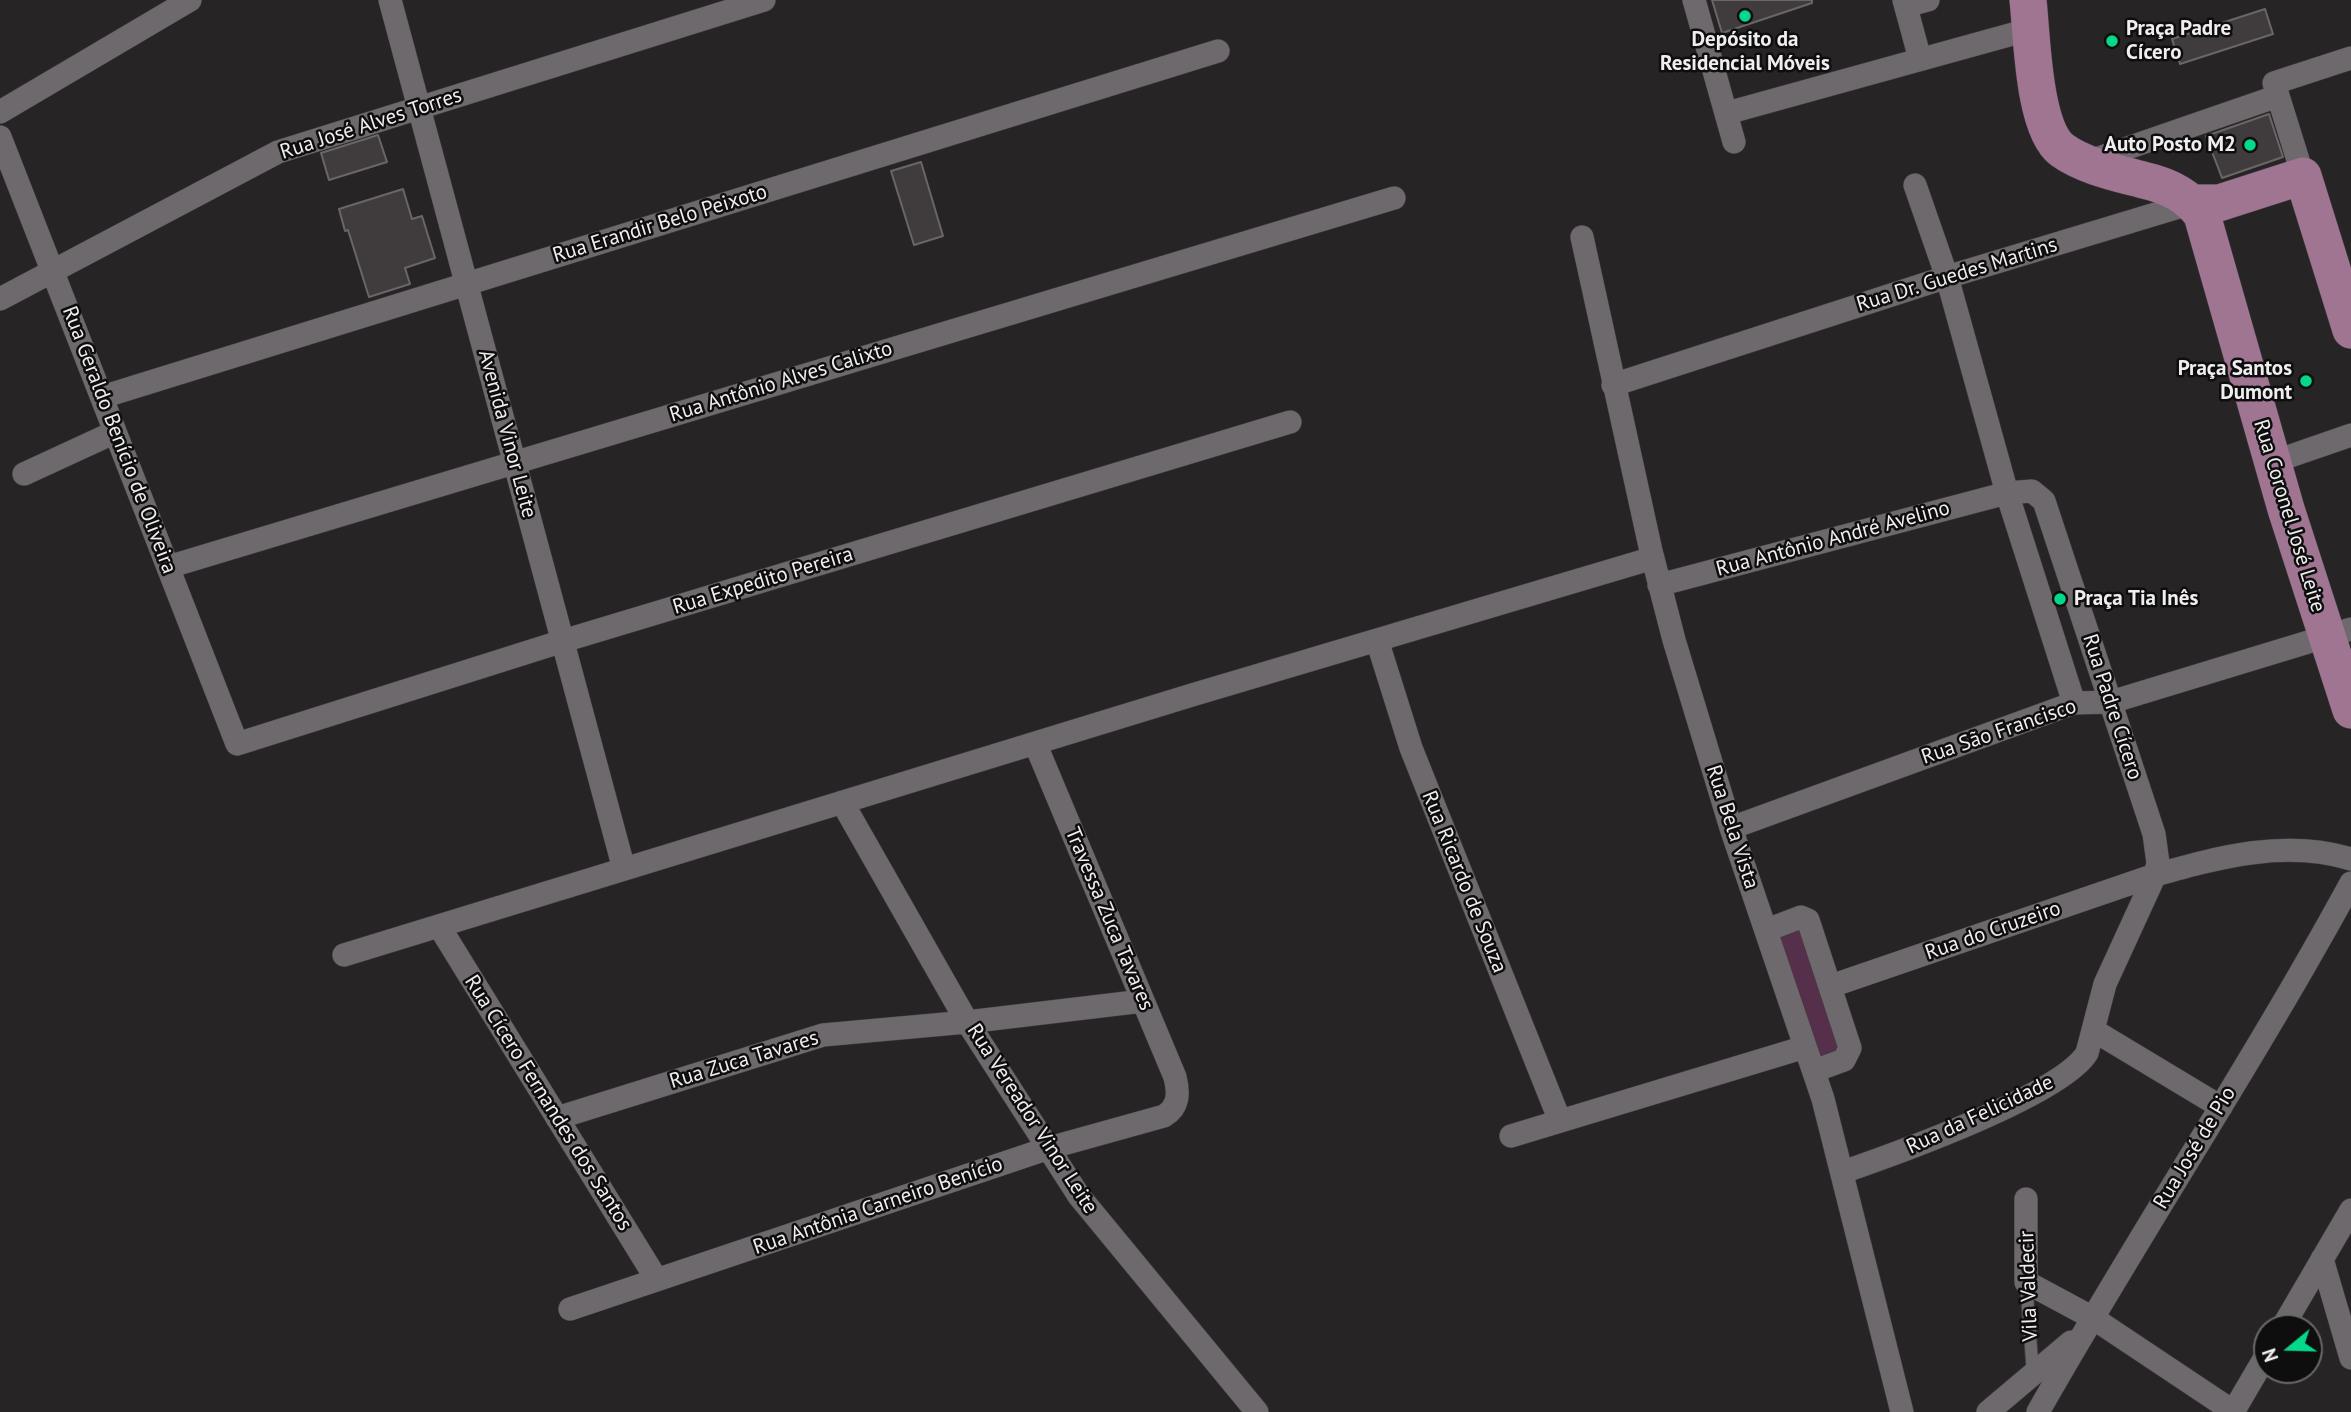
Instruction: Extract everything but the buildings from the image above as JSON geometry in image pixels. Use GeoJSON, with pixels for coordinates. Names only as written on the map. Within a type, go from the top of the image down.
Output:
{"type":"FeatureCollection","features":[{"type":"Feature","properties":{"kind":"main road"},"geometry":{"type":"LineString","coordinates":[[2029,14],[2037,87],[2047,127],[2054,142],[2062,150],[2087,162],[2175,191],[2192,203]]}},
{"type":"Feature","properties":{"kind":"main road"},"geometry":{"type":"LineString","coordinates":[[2303,176],[2351,330]]}},
{"type":"Feature","properties":{"kind":"main road","name":"Rua Dr. Guedes Martins"},"geometry":{"type":"LineString","coordinates":[[2192,203],[2219,203],[2303,176]]}},
{"type":"Feature","properties":{"kind":"main road","name":"Rua Coronel José Leite"},"geometry":{"type":"LineString","coordinates":[[2192,203],[2202,215],[2206,227],[2273,462],[2339,633],[2351,710]]}},
{"type":"Feature","properties":{"kind":"street"},"geometry":{"type":"LineString","coordinates":[[0,111],[190,0]]}},
{"type":"Feature","properties":{"kind":"street","name":"Avenida Vinor Leite"},"geometry":{"type":"LineString","coordinates":[[390,0],[624,869]]}},
{"type":"Feature","properties":{"kind":"street","name":"Rua José Alves Torres"},"geometry":{"type":"LineString","coordinates":[[0,299],[278,152],[764,0]]}},
{"type":"Feature","properties":{"kind":"street"},"geometry":{"type":"LineString","coordinates":[[1694,0],[1734,142]]}},
{"type":"Feature","properties":{"kind":"street"},"geometry":{"type":"LineString","coordinates":[[1913,2],[1920,59]]}},
{"type":"Feature","properties":{"kind":"street"},"geometry":{"type":"LineString","coordinates":[[1727,113],[1920,59],[2029,14]]}},
{"type":"Feature","properties":{"kind":"street","name":"Rua Erandir Belo Peixoto"},"geometry":{"type":"LineString","coordinates":[[102,397],[1218,51]]}},
{"type":"Feature","properties":{"kind":"street"},"geometry":{"type":"LineString","coordinates":[[2087,162],[2276,90],[2351,58]]}},
{"type":"Feature","properties":{"kind":"street"},"geometry":{"type":"LineString","coordinates":[[2276,90],[2303,176]]}},
{"type":"Feature","properties":{"kind":"street","name":"Rua Geraldo Benício de Oliveira"},"geometry":{"type":"LineString","coordinates":[[0,137],[237,744]]}},
{"type":"Feature","properties":{"kind":"street","name":"Rua Padre Cícero"},"geometry":{"type":"LineString","coordinates":[[1915,185],[1947,277],[2007,493],[2074,703]]}},
{"type":"Feature","properties":{"kind":"street","name":"Rua Antônio Alves Calixto"},"geometry":{"type":"LineString","coordinates":[[168,567],[1394,198]]}},
{"type":"Feature","properties":{"kind":"street","name":"Rua Dr. Guedes Martins"},"geometry":{"type":"LineString","coordinates":[[1614,385],[1947,277],[2192,203]]}},
{"type":"Feature","properties":{"kind":"street","name":"Rua Bela Vista"},"geometry":{"type":"LineString","coordinates":[[1582,237],[1653,558],[1684,676],[1731,828],[1814,1072],[1843,1172],[1902,1412]]}},
{"type":"Feature","properties":{"kind":"street","name":"Rua Expedito Pereira"},"geometry":{"type":"LineString","coordinates":[[237,744],[563,641],[1290,422]]}},
{"type":"Feature","properties":{"kind":"street"},"geometry":{"type":"LineString","coordinates":[[24,474],[115,432]]}},
{"type":"Feature","properties":{"kind":"street"},"geometry":{"type":"LineString","coordinates":[[2273,462],[2351,435]]}},
{"type":"Feature","properties":{"kind":"street","name":"Rua Padre Cícero"},"geometry":{"type":"LineString","coordinates":[[2007,493],[2032,491],[2044,501],[2154,834],[2158,863],[2155,875]]}},
{"type":"Feature","properties":{"kind":"street","name":"Rua Antônio André Avelino"},"geometry":{"type":"LineString","coordinates":[[1660,585],[2007,493]]}},
{"type":"Feature","properties":{"kind":"street"},"geometry":{"type":"LineString","coordinates":[[344,955],[1034,743],[1653,558]]}},
{"type":"Feature","properties":{"kind":"street","name":"Rua São Francisco"},"geometry":{"type":"LineString","coordinates":[[1731,828],[2074,703],[2111,702],[2339,633]]}},
{"type":"Feature","properties":{"kind":"street","name":"Rua Ricardo de Souza"},"geometry":{"type":"LineString","coordinates":[[1377,640],[1411,748],[1560,1121]]}},
{"type":"Feature","properties":{"kind":"street","name":"Travessa Zuca Tavares"},"geometry":{"type":"LineString","coordinates":[[1034,743],[1175,1077],[1178,1097]]}},
{"type":"Feature","properties":{"kind":"street","name":"Rua Vereador Vinor Leite"},"geometry":{"type":"LineString","coordinates":[[842,802],[967,1022],[1079,1196],[1257,1412]]}},
{"type":"Feature","properties":{"kind":"street","name":"Rua do Cruzeiro"},"geometry":{"type":"LineString","coordinates":[[1831,986],[2155,875],[2231,856],[2261,851],[2304,849],[2351,859]]}},
{"type":"Feature","properties":{"kind":"street","name":"Rua da Felicidade"},"geometry":{"type":"LineString","coordinates":[[1843,1172],[1910,1148],[2056,1081],[2081,1063],[2087,1053],[2105,984],[2155,875]]}},
{"type":"Feature","properties":{"kind":"street","name":"Rua José de Pio"},"geometry":{"type":"LineString","coordinates":[[2038,1412],[2221,1107],[2351,883]]}},
{"type":"Feature","properties":{"kind":"street"},"geometry":{"type":"LineString","coordinates":[[1767,930],[1801,918],[1808,920],[1848,1037],[1850,1050],[1844,1060],[1814,1072]]}},
{"type":"Feature","properties":{"kind":"street","name":"Rua Cícero Fernandes dos Santos"},"geometry":{"type":"LineString","coordinates":[[439,926],[657,1280]]}},
{"type":"Feature","properties":{"kind":"street","name":"Rua Zuca Tavares"},"geometry":{"type":"LineString","coordinates":[[557,1118],[823,1035],[967,1022],[1143,1001]]}},
{"type":"Feature","properties":{"kind":"street"},"geometry":{"type":"LineString","coordinates":[[2093,1030],[2221,1107]]}},
{"type":"Feature","properties":{"kind":"street"},"geometry":{"type":"LineString","coordinates":[[1511,1136],[1805,1047]]}},
{"type":"Feature","properties":{"kind":"street","name":"Rua Antônia Carneiro Benício"},"geometry":{"type":"LineString","coordinates":[[570,1309],[1049,1148],[1164,1116],[1173,1109],[1178,1097]]}},
{"type":"Feature","properties":{"kind":"street","name":"Vila Valdecir"},"geometry":{"type":"LineString","coordinates":[[2026,1199],[2026,1282]]}},
{"type":"Feature","properties":{"kind":"street"},"geometry":{"type":"LineString","coordinates":[[2290,1314],[2351,1210]]}},
{"type":"Feature","properties":{"kind":"street"},"geometry":{"type":"LineString","coordinates":[[2322,1259],[2346,1323],[2351,1358]]}},
{"type":"Feature","properties":{"kind":"street"},"geometry":{"type":"LineString","coordinates":[[2026,1282],[2089,1325],[2234,1412],[2253,1379]]}},
{"type":"Feature","properties":{"kind":"street"},"geometry":{"type":"LineString","coordinates":[[1988,1412],[2089,1325]]}},
{"type":"Feature","properties":{"kind":"lane","name":"Vila Valdecir"},"geometry":{"type":"LineString","coordinates":[[2026,1282],[2034,1374]]}},
{"type":"Feature","properties":{"kind":"shaded area"},"geometry":{"type":"Polygon","coordinates":[[[1801,926],[1842,1048],[1819,1061],[1773,936],[1801,926]]]}},
{"type":"Feature","properties":{"kind":"place","name":"Depósito da Residencial Móveis"},"geometry":{"type":"Point","coordinates":[1745,16]}},
{"type":"Feature","properties":{"kind":"place","name":"Praça Padre Cícero"},"geometry":{"type":"Point","coordinates":[2112,41]}},
{"type":"Feature","properties":{"kind":"place","name":"Auto Posto M2"},"geometry":{"type":"Point","coordinates":[2250,145]}},
{"type":"Feature","properties":{"kind":"place","name":"Praça Santos Dumont"},"geometry":{"type":"Point","coordinates":[2306,381]}},
{"type":"Feature","properties":{"kind":"place","name":"Praça Tia Inês"},"geometry":{"type":"Point","coordinates":[2060,599]}}]}
